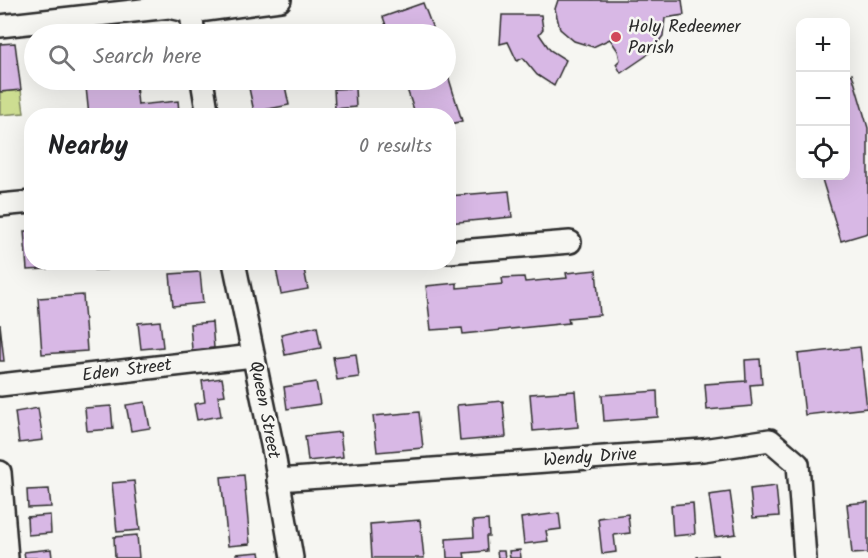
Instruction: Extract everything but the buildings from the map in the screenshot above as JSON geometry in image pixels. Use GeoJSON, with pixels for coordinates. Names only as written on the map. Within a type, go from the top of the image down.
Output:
{"type":"FeatureCollection","features":[{"type":"Feature","properties":{"kind":"street"},"geometry":{"type":"LineString","coordinates":[[0,26],[169,7],[280,0]]}},
{"type":"Feature","properties":{"kind":"street"},"geometry":{"type":"LineString","coordinates":[[190,6],[193,24]]}},
{"type":"Feature","properties":{"kind":"street"},"geometry":{"type":"LineString","coordinates":[[204,90],[207,108]]}},
{"type":"Feature","properties":{"kind":"street"},"geometry":{"type":"LineString","coordinates":[[0,206],[24,203]]}},
{"type":"Feature","properties":{"kind":"street"},"geometry":{"type":"LineString","coordinates":[[456,251],[570,242]]}},
{"type":"Feature","properties":{"kind":"street","name":"Queen Street"},"geometry":{"type":"LineString","coordinates":[[236,270],[292,558]]}},
{"type":"Feature","properties":{"kind":"street","name":"Eden Street"},"geometry":{"type":"LineString","coordinates":[[0,386],[254,356]]}},
{"type":"Feature","properties":{"kind":"street","name":"Wendy Drive"},"geometry":{"type":"LineString","coordinates":[[278,480],[703,450],[770,440],[798,464],[805,558]]}},
{"type":"Feature","properties":{"kind":"street"},"geometry":{"type":"LineString","coordinates":[[0,472],[7,558]]}},
{"type":"Feature","properties":{"kind":"green space"},"geometry":{"type":"Polygon","coordinates":[[[21,90],[24,113],[0,115],[0,92],[21,90]]]}},
{"type":"Feature","properties":{"kind":"place","name":"Holy Redeemer Parish"},"geometry":{"type":"Point","coordinates":[616,37]}}]}
